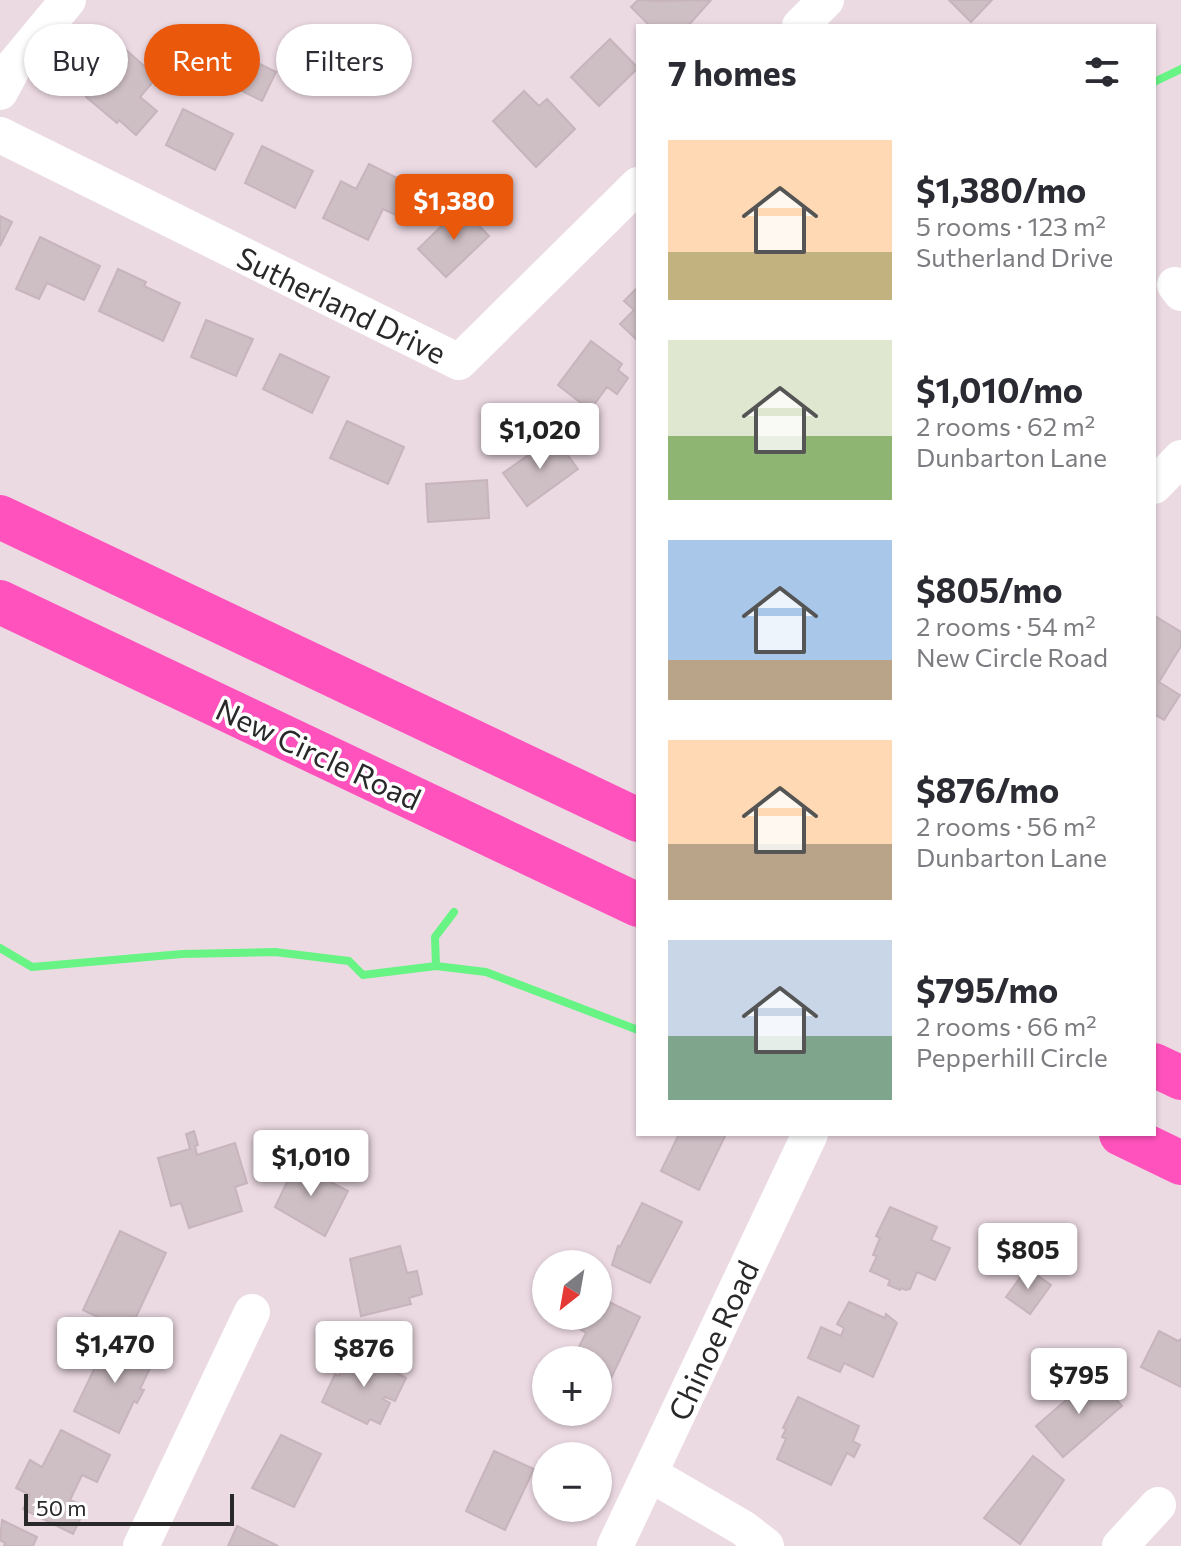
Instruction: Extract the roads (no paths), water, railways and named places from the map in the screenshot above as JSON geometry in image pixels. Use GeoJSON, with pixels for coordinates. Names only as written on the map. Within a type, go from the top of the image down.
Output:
{"type":"FeatureCollection","features":[{"type":"Feature","properties":{"kind":"highway"},"geometry":{"type":"LineString","coordinates":[[0,517],[636,819]]}},
{"type":"Feature","properties":{"kind":"highway","name":"New Circle Road"},"geometry":{"type":"LineString","coordinates":[[0,602],[636,904]]}},
{"type":"Feature","properties":{"kind":"highway"},"geometry":{"type":"LineString","coordinates":[[1156,1066],[1181,1078]]}},
{"type":"Feature","properties":{"kind":"highway"},"geometry":{"type":"LineString","coordinates":[[1125,1136],[1181,1163]]}},
{"type":"Feature","properties":{"kind":"street"},"geometry":{"type":"LineString","coordinates":[[0,92],[15,64],[68,0]]}},
{"type":"Feature","properties":{"kind":"street"},"geometry":{"type":"LineString","coordinates":[[802,24],[826,0]]}},
{"type":"Feature","properties":{"kind":"street","name":"Sutherland Drive"},"geometry":{"type":"LineString","coordinates":[[0,135],[459,362],[636,187]]}},
{"type":"Feature","properties":{"kind":"street"},"geometry":{"type":"LineString","coordinates":[[1156,484],[1181,458]]}},
{"type":"Feature","properties":{"kind":"street","name":"Chinoe Road"},"geometry":{"type":"LineString","coordinates":[[615,1546],[809,1136]]}},
{"type":"Feature","properties":{"kind":"street"},"geometry":{"type":"LineString","coordinates":[[141,1546],[252,1312]]}},
{"type":"Feature","properties":{"kind":"street"},"geometry":{"type":"LineString","coordinates":[[650,1474],[729,1520],[766,1546]]}},
{"type":"Feature","properties":{"kind":"street"},"geometry":{"type":"LineString","coordinates":[[1120,1546],[1158,1505]]}},
{"type":"Feature","properties":{"kind":"waterway"},"geometry":{"type":"LineString","coordinates":[[1156,81],[1181,69]]}},
{"type":"Feature","properties":{"kind":"waterway"},"geometry":{"type":"LineString","coordinates":[[0,948],[32,967],[182,954],[275,952],[349,961],[363,975],[436,966],[435,937],[454,912]]}},
{"type":"Feature","properties":{"kind":"waterway"},"geometry":{"type":"LineString","coordinates":[[436,966],[486,972],[636,1029]]}}]}
